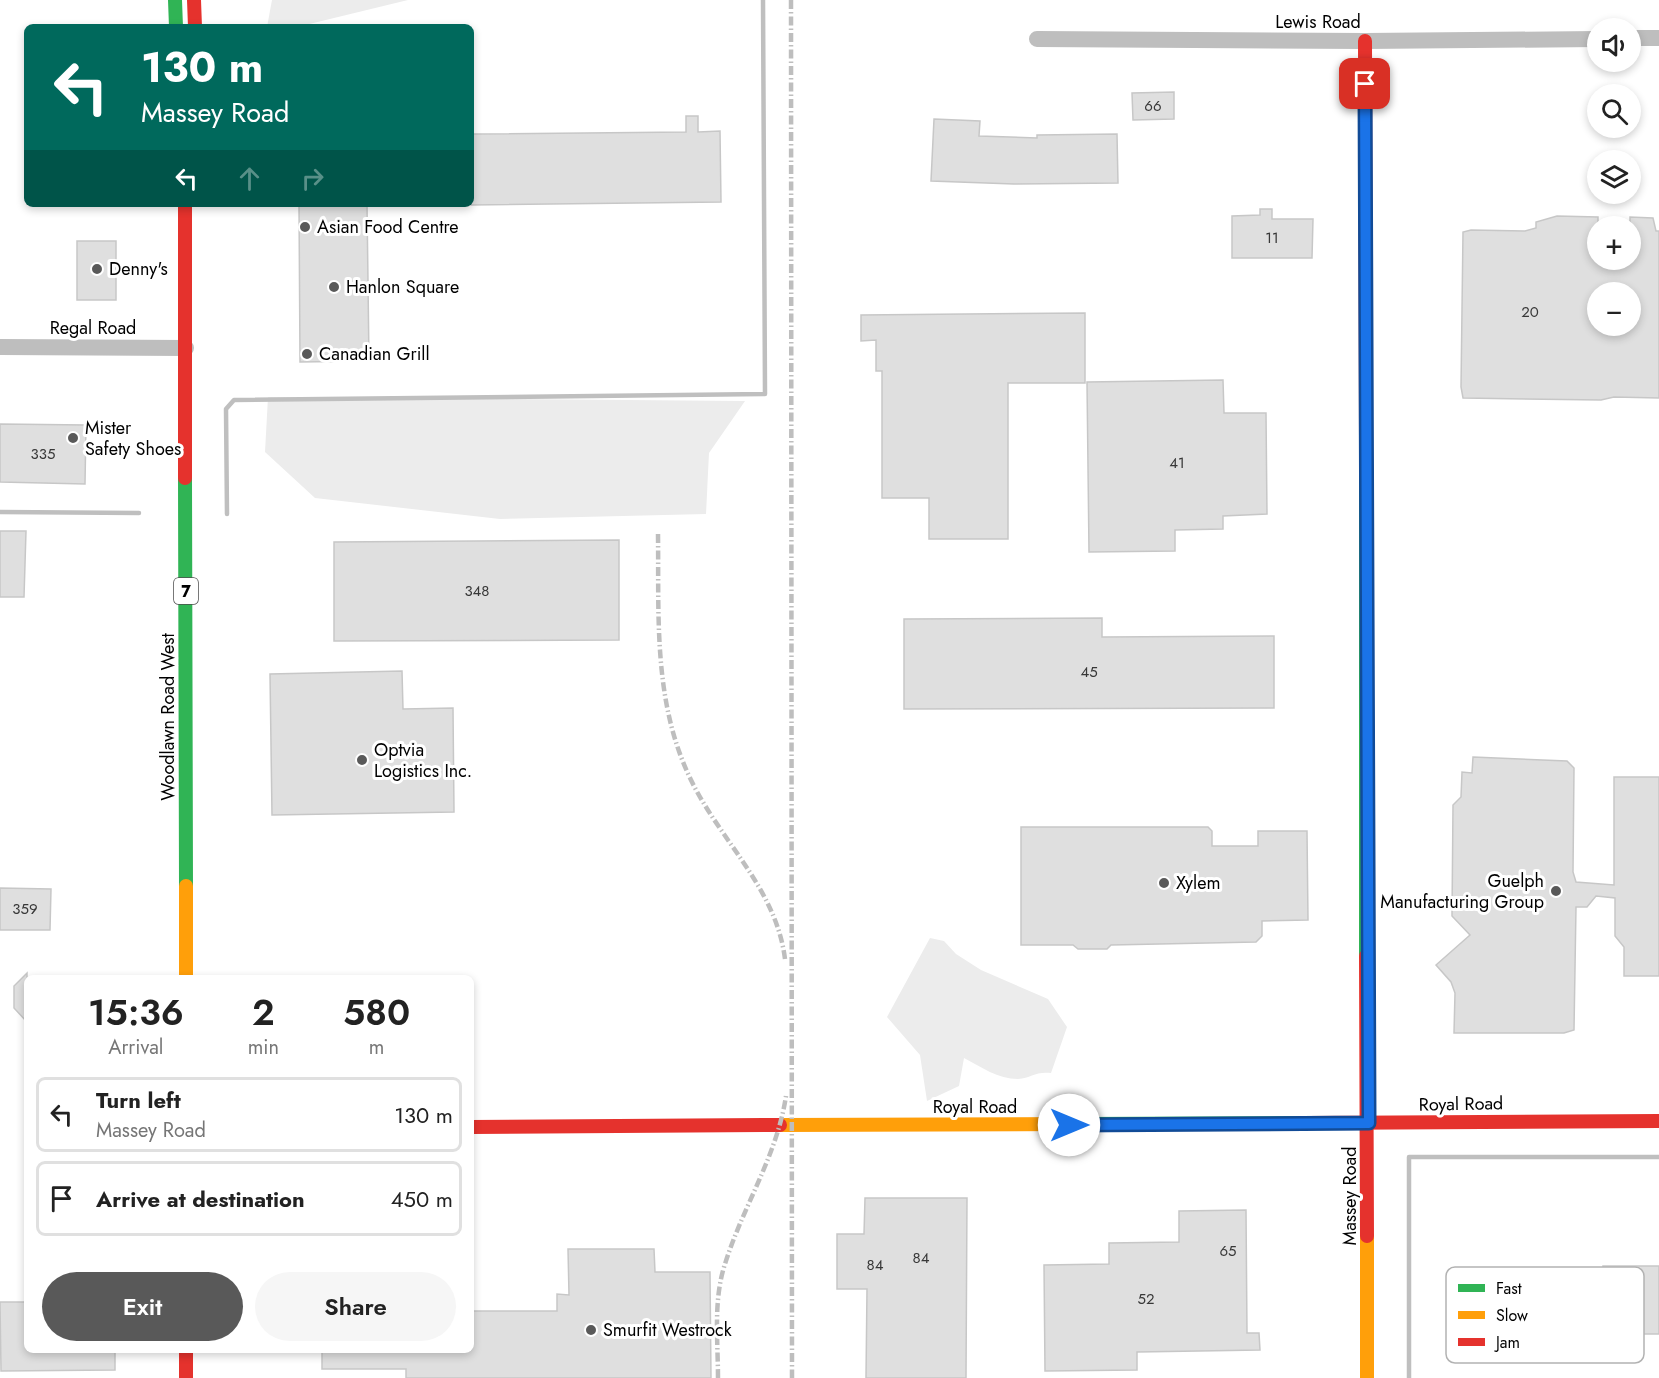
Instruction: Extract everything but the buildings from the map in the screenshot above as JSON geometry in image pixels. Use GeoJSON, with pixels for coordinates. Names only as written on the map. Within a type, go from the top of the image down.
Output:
{"type":"FeatureCollection","features":[{"type":"Feature","properties":{"kind":"street"},"geometry":{"type":"LineString","coordinates":[[175,0],[176,24]]}},
{"type":"Feature","properties":{"kind":"street"},"geometry":{"type":"LineString","coordinates":[[194,0],[195,24]]}},
{"type":"Feature","properties":{"kind":"street"},"geometry":{"type":"LineString","coordinates":[[1641,38],[1659,38]]}},
{"type":"Feature","properties":{"kind":"street","name":"Lewis Road"},"geometry":{"type":"LineString","coordinates":[[1037,39],[1365,42],[1587,39]]}},
{"type":"Feature","properties":{"kind":"street","name":"Massey Road"},"geometry":{"type":"LineString","coordinates":[[1365,42],[1364,280],[1369,1123],[1367,1378]]}},
{"type":"Feature","properties":{"kind":"street","name":"Woodlawn Road West"},"geometry":{"type":"LineString","coordinates":[[185,207],[186,975]]}},
{"type":"Feature","properties":{"kind":"street","name":"Regal Road"},"geometry":{"type":"LineString","coordinates":[[0,347],[186,348]]}},
{"type":"Feature","properties":{"kind":"street","name":"Royal Road"},"geometry":{"type":"LineString","coordinates":[[474,1127],[1659,1121]]}},
{"type":"Feature","properties":{"kind":"street"},"geometry":{"type":"LineString","coordinates":[[186,1353],[186,1378]]}},
{"type":"Feature","properties":{"kind":"shaded area"},"geometry":{"type":"Polygon","coordinates":[[[272,0],[408,0],[309,24],[268,24],[272,0]]]}},
{"type":"Feature","properties":{"kind":"shaded area"},"geometry":{"type":"Polygon","coordinates":[[[268,397],[745,401],[709,453],[706,514],[500,519],[315,498],[265,452],[268,397]]]}},
{"type":"Feature","properties":{"kind":"shaded area"},"geometry":{"type":"Polygon","coordinates":[[[930,938],[944,941],[956,954],[981,970],[1048,999],[1067,1027],[1051,1073],[1018,1079],[1004,1077],[964,1058],[959,1086],[927,1101],[920,1055],[887,1017],[930,938]]]}},
{"type":"Feature","properties":{"kind":"waterway"},"geometry":{"type":"LineString","coordinates":[[227,514],[226,409],[234,400],[765,394],[763,0]]}},
{"type":"Feature","properties":{"kind":"waterway"},"geometry":{"type":"LineString","coordinates":[[0,512],[139,513]]}},
{"type":"Feature","properties":{"kind":"waterway"},"geometry":{"type":"LineString","coordinates":[[1409,1378],[1409,1157],[1659,1157]]}},
{"type":"Feature","properties":{"kind":"railway"},"geometry":{"type":"LineString","coordinates":[[791,0],[792,1378]]}},
{"type":"Feature","properties":{"kind":"railway"},"geometry":{"type":"LineString","coordinates":[[658,534],[659,628],[664,690],[670,720],[679,750],[703,803],[746,866],[771,910],[780,933],[785,959]]}},
{"type":"Feature","properties":{"kind":"railway"},"geometry":{"type":"LineString","coordinates":[[718,1378],[717,1321],[721,1278],[732,1243],[775,1139],[786,1096]]}},
{"type":"Feature","properties":{"kind":"traffic: fast"},"geometry":{"type":"LineString","coordinates":[[175,0],[176,24]]}},
{"type":"Feature","properties":{"kind":"traffic: fast"},"geometry":{"type":"LineString","coordinates":[[1366,435],[1366,956]]}},
{"type":"Feature","properties":{"kind":"traffic: fast"},"geometry":{"type":"LineString","coordinates":[[185,478],[186,886]]}},
{"type":"Feature","properties":{"kind":"traffic: fast"},"geometry":{"type":"LineString","coordinates":[[1078,1124],[1307,1123]]}},
{"type":"Feature","properties":{"kind":"traffic: slow"},"geometry":{"type":"LineString","coordinates":[[186,886],[186,975]]}},
{"type":"Feature","properties":{"kind":"traffic: slow"},"geometry":{"type":"LineString","coordinates":[[780,1125],[1078,1124]]}},
{"type":"Feature","properties":{"kind":"traffic: slow"},"geometry":{"type":"LineString","coordinates":[[1367,1236],[1367,1378]]}},
{"type":"Feature","properties":{"kind":"traffic: jam"},"geometry":{"type":"LineString","coordinates":[[194,0],[195,24]]}},
{"type":"Feature","properties":{"kind":"traffic: jam"},"geometry":{"type":"LineString","coordinates":[[1365,41],[1366,435]]}},
{"type":"Feature","properties":{"kind":"traffic: jam"},"geometry":{"type":"LineString","coordinates":[[185,207],[185,478]]}},
{"type":"Feature","properties":{"kind":"traffic: jam"},"geometry":{"type":"LineString","coordinates":[[1366,956],[1367,1236]]}},
{"type":"Feature","properties":{"kind":"traffic: jam"},"geometry":{"type":"LineString","coordinates":[[1307,1123],[1659,1121]]}},
{"type":"Feature","properties":{"kind":"traffic: jam"},"geometry":{"type":"LineString","coordinates":[[474,1127],[780,1125]]}},
{"type":"Feature","properties":{"kind":"traffic: jam"},"geometry":{"type":"LineString","coordinates":[[186,1353],[186,1378]]}},
{"type":"Feature","properties":{"kind":"place","name":"Asian Food Centre"},"geometry":{"type":"Point","coordinates":[305,227]}},
{"type":"Feature","properties":{"kind":"place","name":"Denny's"},"geometry":{"type":"Point","coordinates":[97,269]}},
{"type":"Feature","properties":{"kind":"place","name":"Hanlon Square"},"geometry":{"type":"Point","coordinates":[334,287]}},
{"type":"Feature","properties":{"kind":"place","name":"Canadian Grill"},"geometry":{"type":"Point","coordinates":[307,354]}},
{"type":"Feature","properties":{"kind":"place","name":"Mister Safety Shoes"},"geometry":{"type":"Point","coordinates":[73,438]}},
{"type":"Feature","properties":{"kind":"place","name":"Optvia Logistics Inc."},"geometry":{"type":"Point","coordinates":[362,760]}},
{"type":"Feature","properties":{"kind":"place","name":"Xylem"},"geometry":{"type":"Point","coordinates":[1164,883]}},
{"type":"Feature","properties":{"kind":"place","name":"Guelph Manufacturing Group"},"geometry":{"type":"Point","coordinates":[1556,891]}},
{"type":"Feature","properties":{"kind":"place","name":"Smurfit Westrock"},"geometry":{"type":"Point","coordinates":[591,1330]}},
{"type":"Feature","properties":{"kind":"route"},"geometry":{"type":"LineString","coordinates":[[1069,1125],[1369,1123],[1365,84]]}}]}
